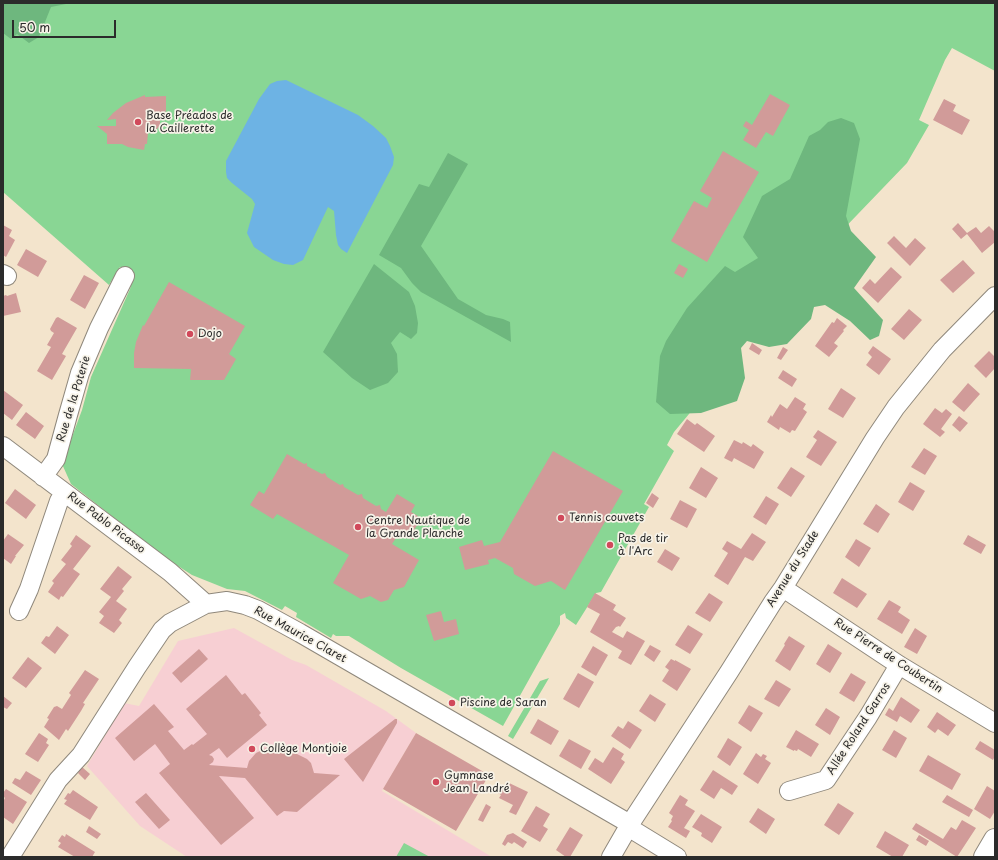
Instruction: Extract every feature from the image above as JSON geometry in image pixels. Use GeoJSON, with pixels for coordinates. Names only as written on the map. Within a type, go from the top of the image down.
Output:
{"type":"FeatureCollection","features":[{"type":"Feature","properties":{"kind":"main road"},"geometry":{"type":"LineString","coordinates":[[985,857],[995,840]]}},
{"type":"Feature","properties":{"kind":"street","name":"Rue de la Poterie"},"geometry":{"type":"LineString","coordinates":[[43,477],[56,459],[80,373],[99,328],[125,276]]}},
{"type":"Feature","properties":{"kind":"street","name":"Avenue du Stade"},"geometry":{"type":"LineString","coordinates":[[611,857],[629,825],[729,672],[772,602],[783,588],[875,438],[896,407],[942,350],[995,296]]}},
{"type":"Feature","properties":{"kind":"street","name":"Rue Pablo Picasso"},"geometry":{"type":"LineString","coordinates":[[3,446],[170,572],[206,604]]}},
{"type":"Feature","properties":{"kind":"street"},"geometry":{"type":"LineString","coordinates":[[19,611],[29,589],[59,501],[65,493]]}},
{"type":"Feature","properties":{"kind":"street","name":"Rue Pierre de Coubertin"},"geometry":{"type":"LineString","coordinates":[[783,588],[900,665],[995,723]]}},
{"type":"Feature","properties":{"kind":"street","name":"Rue Maurice Claret"},"geometry":{"type":"LineString","coordinates":[[10,857],[58,780],[81,755],[162,630],[170,623],[206,604],[227,601],[258,610],[300,633],[629,825],[677,857]]}},
{"type":"Feature","properties":{"kind":"street","name":"Allée Roland Garros"},"geometry":{"type":"LineString","coordinates":[[789,791],[826,780],[868,717],[900,665]]}},
{"type":"Feature","properties":{"kind":"shaded area","name":"Collège Montjoie"},"geometry":{"type":"Polygon","coordinates":[[[234,628],[292,660],[306,665],[386,711],[416,733],[382,791],[492,857],[187,857],[140,826],[87,766],[124,703],[139,706],[178,641],[234,628]]]}},
{"type":"Feature","properties":{"kind":"green space"},"geometry":{"type":"Polygon","coordinates":[[[3,3],[995,3],[995,71],[952,48],[945,60],[919,120],[929,125],[907,163],[732,345],[689,414],[674,432],[667,445],[674,451],[644,504],[649,507],[601,592],[596,593],[576,625],[566,618],[565,613],[560,616],[560,624],[503,726],[401,668],[349,636],[336,636],[333,634],[331,638],[296,617],[297,613],[285,606],[282,610],[245,591],[227,589],[192,575],[164,557],[71,484],[62,464],[82,410],[91,377],[130,289],[134,275],[120,267],[109,285],[3,192],[3,3]]]}},
{"type":"Feature","properties":{"kind":"green space"},"geometry":{"type":"Polygon","coordinates":[[[3,3],[71,3],[51,7],[39,37],[29,43],[17,34],[11,39],[3,33],[3,3]]]}},
{"type":"Feature","properties":{"kind":"green space"},"geometry":{"type":"Polygon","coordinates":[[[841,118],[854,123],[860,139],[846,216],[851,231],[876,257],[854,288],[883,320],[879,336],[870,340],[850,321],[825,305],[814,307],[811,319],[787,344],[769,347],[747,341],[741,348],[745,378],[737,401],[701,413],[670,414],[656,402],[660,356],[666,341],[687,308],[725,266],[735,272],[758,258],[743,237],[762,196],[790,179],[809,136],[820,130],[828,122],[841,118]]]}},
{"type":"Feature","properties":{"kind":"green space"},"geometry":{"type":"Polygon","coordinates":[[[448,153],[468,164],[421,246],[458,299],[486,315],[510,322],[511,342],[421,292],[401,268],[379,255],[419,184],[429,187],[448,153]]]}},
{"type":"Feature","properties":{"kind":"green space"},"geometry":{"type":"Polygon","coordinates":[[[374,264],[409,292],[415,306],[418,323],[417,333],[411,339],[400,332],[391,343],[397,354],[398,372],[388,383],[370,390],[352,378],[323,352],[374,264]]]}},
{"type":"Feature","properties":{"kind":"green space"},"geometry":{"type":"Polygon","coordinates":[[[549,678],[513,739],[508,736],[540,681],[549,678]]]}},
{"type":"Feature","properties":{"kind":"green space"},"geometry":{"type":"Polygon","coordinates":[[[404,843],[430,857],[396,857],[404,843]]]}},
{"type":"Feature","properties":{"kind":"water"},"geometry":{"type":"Polygon","coordinates":[[[286,80],[358,115],[386,138],[394,157],[393,165],[347,253],[338,245],[334,211],[328,207],[303,260],[293,265],[284,264],[273,260],[254,247],[247,233],[255,204],[252,199],[227,178],[226,172],[226,161],[259,99],[270,84],[277,81],[286,80]]]}},
{"type":"Feature","properties":{"kind":"building"},"geometry":{"type":"Polygon","coordinates":[[[770,94],[790,105],[773,136],[766,132],[756,148],[743,140],[749,130],[743,126],[746,121],[752,125],[770,94]]]}},
{"type":"Feature","properties":{"kind":"building","name":"Base Préados de la Caillerette"},"geometry":{"type":"Polygon","coordinates":[[[145,95],[145,97],[166,96],[166,111],[160,117],[160,125],[158,128],[152,133],[148,133],[147,144],[145,144],[144,150],[128,147],[122,144],[107,144],[107,134],[97,126],[116,126],[116,119],[107,120],[113,113],[126,103],[145,95]]]}},
{"type":"Feature","properties":{"kind":"building"},"geometry":{"type":"Polygon","coordinates":[[[944,99],[956,105],[953,111],[970,120],[962,135],[933,120],[944,99]]]}},
{"type":"Feature","properties":{"kind":"building"},"geometry":{"type":"Polygon","coordinates":[[[723,151],[759,172],[707,262],[671,241],[694,201],[707,208],[712,198],[700,191],[723,151]]]}},
{"type":"Feature","properties":{"kind":"building"},"geometry":{"type":"Polygon","coordinates":[[[958,223],[967,233],[976,227],[981,233],[989,226],[995,232],[995,242],[982,253],[967,234],[961,239],[952,229],[958,223]]]}},
{"type":"Feature","properties":{"kind":"building"},"geometry":{"type":"Polygon","coordinates":[[[3,225],[12,230],[9,236],[15,240],[6,257],[3,255],[3,225]]]}},
{"type":"Feature","properties":{"kind":"building"},"geometry":{"type":"Polygon","coordinates":[[[894,236],[906,248],[915,238],[926,248],[910,266],[887,243],[894,236]]]}},
{"type":"Feature","properties":{"kind":"building"},"geometry":{"type":"Polygon","coordinates":[[[26,249],[47,261],[38,277],[17,265],[26,249]]]}},
{"type":"Feature","properties":{"kind":"building"},"geometry":{"type":"Polygon","coordinates":[[[963,260],[975,273],[953,293],[940,280],[963,260]]]}},
{"type":"Feature","properties":{"kind":"building"},"geometry":{"type":"Polygon","coordinates":[[[679,264],[688,269],[683,278],[674,273],[679,264]]]}},
{"type":"Feature","properties":{"kind":"building"},"geometry":{"type":"Polygon","coordinates":[[[891,267],[902,277],[878,303],[862,288],[870,279],[875,284],[891,267]]]}},
{"type":"Feature","properties":{"kind":"building"},"geometry":{"type":"Polygon","coordinates":[[[84,275],[99,283],[85,309],[70,300],[84,275]]]}},
{"type":"Feature","properties":{"kind":"building","name":"Dojo"},"geometry":{"type":"Polygon","coordinates":[[[169,282],[245,326],[229,354],[236,359],[224,380],[190,380],[191,369],[134,368],[136,342],[143,325],[144,326],[169,282]]]}},
{"type":"Feature","properties":{"kind":"building"},"geometry":{"type":"Polygon","coordinates":[[[16,293],[21,312],[3,316],[3,296],[16,293]]]}},
{"type":"Feature","properties":{"kind":"building"},"geometry":{"type":"Polygon","coordinates":[[[909,309],[922,320],[904,340],[891,329],[909,309]]]}},
{"type":"Feature","properties":{"kind":"building"},"geometry":{"type":"Polygon","coordinates":[[[58,317],[77,328],[62,354],[66,356],[52,380],[37,371],[51,347],[47,345],[54,333],[50,329],[58,317]]]}},
{"type":"Feature","properties":{"kind":"building"},"geometry":{"type":"Polygon","coordinates":[[[837,318],[847,326],[834,343],[838,346],[829,357],[815,346],[832,322],[834,323],[837,318]]]}},
{"type":"Feature","properties":{"kind":"building"},"geometry":{"type":"Polygon","coordinates":[[[752,343],[762,350],[759,355],[749,349],[752,343]]]}},
{"type":"Feature","properties":{"kind":"building"},"geometry":{"type":"Polygon","coordinates":[[[873,346],[891,359],[879,375],[866,365],[872,357],[868,353],[873,346]]]}},
{"type":"Feature","properties":{"kind":"building"},"geometry":{"type":"Polygon","coordinates":[[[783,347],[788,350],[781,360],[777,358],[783,347]]]}},
{"type":"Feature","properties":{"kind":"building"},"geometry":{"type":"Polygon","coordinates":[[[989,351],[995,357],[995,368],[986,378],[974,366],[989,351]]]}},
{"type":"Feature","properties":{"kind":"building"},"geometry":{"type":"Polygon","coordinates":[[[783,370],[797,379],[792,387],[778,378],[783,370]]]}},
{"type":"Feature","properties":{"kind":"building"},"geometry":{"type":"Polygon","coordinates":[[[968,383],[980,394],[964,412],[952,402],[968,383]]]}},
{"type":"Feature","properties":{"kind":"building"},"geometry":{"type":"Polygon","coordinates":[[[841,388],[856,398],[843,418],[828,409],[841,388]]]}},
{"type":"Feature","properties":{"kind":"building"},"geometry":{"type":"Polygon","coordinates":[[[3,390],[23,405],[12,420],[3,413],[3,390]]]}},
{"type":"Feature","properties":{"kind":"building"},"geometry":{"type":"Polygon","coordinates":[[[795,397],[806,404],[803,409],[807,412],[795,431],[792,430],[790,433],[780,427],[779,430],[767,422],[780,404],[787,409],[795,397]]]}},
{"type":"Feature","properties":{"kind":"building"},"geometry":{"type":"Polygon","coordinates":[[[935,408],[942,413],[946,409],[952,414],[941,429],[945,432],[940,437],[923,424],[935,408]]]}},
{"type":"Feature","properties":{"kind":"building"},"geometry":{"type":"Polygon","coordinates":[[[26,412],[44,426],[35,439],[16,425],[26,412]]]}},
{"type":"Feature","properties":{"kind":"building"},"geometry":{"type":"Polygon","coordinates":[[[959,416],[968,423],[960,432],[952,425],[959,416]]]}},
{"type":"Feature","properties":{"kind":"building"},"geometry":{"type":"Polygon","coordinates":[[[687,419],[695,425],[697,423],[715,436],[704,452],[677,434],[687,419]]]}},
{"type":"Feature","properties":{"kind":"building"},"geometry":{"type":"Polygon","coordinates":[[[818,430],[837,442],[821,466],[806,457],[817,440],[813,437],[818,430]]]}},
{"type":"Feature","properties":{"kind":"building"},"geometry":{"type":"Polygon","coordinates":[[[734,440],[742,444],[743,442],[751,447],[753,444],[764,452],[754,469],[734,458],[732,462],[724,458],[734,440]]]}},
{"type":"Feature","properties":{"kind":"building"},"geometry":{"type":"Polygon","coordinates":[[[924,448],[937,456],[925,475],[911,467],[924,448]]]}},
{"type":"Feature","properties":{"kind":"building","name":"Tennis couvets"},"geometry":{"type":"Polygon","coordinates":[[[553,451],[623,491],[565,590],[551,581],[535,586],[514,574],[513,568],[495,558],[488,560],[489,564],[465,570],[459,547],[482,540],[484,546],[500,542],[553,451]]]}},
{"type":"Feature","properties":{"kind":"building","name":"Centre Nautique de la Grande Planche"},"geometry":{"type":"Polygon","coordinates":[[[287,454],[304,464],[307,463],[307,466],[322,474],[325,473],[327,477],[340,485],[343,484],[344,487],[358,495],[362,494],[363,498],[376,506],[380,505],[381,509],[386,512],[397,494],[415,505],[411,512],[418,516],[414,522],[418,524],[414,530],[417,533],[413,540],[400,532],[392,544],[419,560],[404,587],[394,590],[388,600],[381,602],[370,596],[361,599],[333,583],[349,555],[277,514],[273,519],[250,505],[259,491],[264,494],[287,454]]]}},
{"type":"Feature","properties":{"kind":"building"},"geometry":{"type":"Polygon","coordinates":[[[701,467],[718,478],[706,498],[689,488],[701,467]]]}},
{"type":"Feature","properties":{"kind":"building"},"geometry":{"type":"Polygon","coordinates":[[[791,467],[805,476],[791,497],[777,488],[791,467]]]}},
{"type":"Feature","properties":{"kind":"building"},"geometry":{"type":"Polygon","coordinates":[[[910,482],[925,491],[913,511],[898,502],[910,482]]]}},
{"type":"Feature","properties":{"kind":"building"},"geometry":{"type":"Polygon","coordinates":[[[15,489],[36,505],[26,519],[5,503],[15,489]]]}},
{"type":"Feature","properties":{"kind":"building"},"geometry":{"type":"Polygon","coordinates":[[[652,493],[659,498],[653,508],[646,503],[652,493]]]}},
{"type":"Feature","properties":{"kind":"building"},"geometry":{"type":"Polygon","coordinates":[[[766,496],[779,504],[766,525],[753,517],[766,496]]]}},
{"type":"Feature","properties":{"kind":"building"},"geometry":{"type":"Polygon","coordinates":[[[680,500],[697,509],[687,528],[670,519],[680,500]]]}},
{"type":"Feature","properties":{"kind":"building"},"geometry":{"type":"Polygon","coordinates":[[[876,504],[890,514],[878,533],[863,524],[876,504]]]}},
{"type":"Feature","properties":{"kind":"building"},"geometry":{"type":"Polygon","coordinates":[[[752,533],[766,542],[753,561],[745,557],[728,585],[714,576],[728,553],[722,549],[727,541],[741,549],[752,533]]]}},
{"type":"Feature","properties":{"kind":"building"},"geometry":{"type":"Polygon","coordinates":[[[8,534],[24,545],[15,556],[11,564],[3,558],[3,541],[8,534]]]}},
{"type":"Feature","properties":{"kind":"building"},"geometry":{"type":"Polygon","coordinates":[[[76,535],[91,546],[73,569],[80,574],[63,597],[61,596],[59,600],[48,592],[54,583],[52,581],[66,564],[61,560],[72,546],[70,544],[76,535]]]}},
{"type":"Feature","properties":{"kind":"building"},"geometry":{"type":"Polygon","coordinates":[[[968,535],[986,545],[981,554],[963,544],[968,535]]]}},
{"type":"Feature","properties":{"kind":"building"},"geometry":{"type":"Polygon","coordinates":[[[856,539],[871,548],[859,567],[845,557],[856,539]]]}},
{"type":"Feature","properties":{"kind":"building"},"geometry":{"type":"Polygon","coordinates":[[[665,549],[680,558],[672,571],[657,562],[665,549]]]}},
{"type":"Feature","properties":{"kind":"building"},"geometry":{"type":"Polygon","coordinates":[[[118,566],[132,577],[122,589],[124,591],[116,601],[127,609],[119,620],[122,623],[114,633],[99,623],[104,616],[99,612],[111,597],[100,589],[118,566]]]}},
{"type":"Feature","properties":{"kind":"building"},"geometry":{"type":"Polygon","coordinates":[[[842,578],[867,594],[857,608],[833,593],[842,578]]]}},
{"type":"Feature","properties":{"kind":"building"},"geometry":{"type":"Polygon","coordinates":[[[595,593],[616,605],[613,610],[626,618],[620,627],[616,627],[612,632],[623,638],[627,631],[645,641],[631,665],[618,658],[622,651],[590,632],[600,614],[587,607],[595,593]]]}},
{"type":"Feature","properties":{"kind":"building"},"geometry":{"type":"Polygon","coordinates":[[[709,593],[723,602],[710,622],[695,613],[709,593]]]}},
{"type":"Feature","properties":{"kind":"building"},"geometry":{"type":"Polygon","coordinates":[[[889,600],[901,607],[898,612],[910,620],[902,634],[877,619],[889,600]]]}},
{"type":"Feature","properties":{"kind":"building"},"geometry":{"type":"Polygon","coordinates":[[[441,611],[444,622],[456,619],[459,634],[434,641],[426,615],[441,611]]]}},
{"type":"Feature","properties":{"kind":"building"},"geometry":{"type":"Polygon","coordinates":[[[688,625],[703,634],[690,654],[675,645],[688,625]]]}},
{"type":"Feature","properties":{"kind":"building"},"geometry":{"type":"Polygon","coordinates":[[[57,626],[69,635],[55,654],[41,643],[46,636],[49,637],[57,626]]]}},
{"type":"Feature","properties":{"kind":"building"},"geometry":{"type":"Polygon","coordinates":[[[915,628],[927,636],[917,654],[904,647],[915,628]]]}},
{"type":"Feature","properties":{"kind":"building"},"geometry":{"type":"Polygon","coordinates":[[[789,636],[805,646],[790,671],[775,661],[789,636]]]}},
{"type":"Feature","properties":{"kind":"building"},"geometry":{"type":"Polygon","coordinates":[[[828,644],[842,653],[830,673],[816,664],[828,644]]]}},
{"type":"Feature","properties":{"kind":"building"},"geometry":{"type":"Polygon","coordinates":[[[650,645],[661,651],[654,662],[644,655],[650,645]]]}},
{"type":"Feature","properties":{"kind":"building"},"geometry":{"type":"Polygon","coordinates":[[[593,646],[608,655],[596,676],[581,667],[593,646]]]}},
{"type":"Feature","properties":{"kind":"building"},"geometry":{"type":"Polygon","coordinates":[[[199,649],[208,659],[181,683],[172,673],[199,649]]]}},
{"type":"Feature","properties":{"kind":"building"},"geometry":{"type":"Polygon","coordinates":[[[28,657],[42,668],[26,688],[12,678],[28,657]]]}},
{"type":"Feature","properties":{"kind":"building"},"geometry":{"type":"Polygon","coordinates":[[[671,659],[691,669],[677,691],[662,681],[669,670],[665,667],[671,659]]]}},
{"type":"Feature","properties":{"kind":"building"},"geometry":{"type":"Polygon","coordinates":[[[85,670],[99,679],[83,703],[85,704],[68,731],[66,729],[59,740],[44,727],[49,719],[47,718],[54,707],[57,706],[62,709],[71,695],[69,693],[85,670]]]}},
{"type":"Feature","properties":{"kind":"building"},"geometry":{"type":"Polygon","coordinates":[[[578,673],[594,682],[579,708],[563,699],[578,673]]]}},
{"type":"Feature","properties":{"kind":"building"},"geometry":{"type":"Polygon","coordinates":[[[851,673],[866,682],[854,702],[839,693],[851,673]]]}},
{"type":"Feature","properties":{"kind":"building"},"geometry":{"type":"Polygon","coordinates":[[[226,675],[242,695],[245,693],[261,713],[259,715],[267,725],[227,758],[219,748],[209,755],[214,759],[209,765],[247,768],[249,761],[256,753],[270,746],[283,745],[289,746],[289,750],[307,759],[311,763],[314,773],[340,775],[297,812],[284,811],[277,816],[245,778],[219,776],[254,818],[221,845],[159,773],[170,764],[155,744],[134,761],[115,738],[154,704],[174,727],[168,731],[184,750],[192,744],[193,745],[207,734],[186,709],[226,675]]]}},
{"type":"Feature","properties":{"kind":"building"},"geometry":{"type":"Polygon","coordinates":[[[776,680],[791,689],[779,707],[764,699],[776,680]]]}},
{"type":"Feature","properties":{"kind":"building"},"geometry":{"type":"Polygon","coordinates":[[[650,694],[666,704],[655,722],[639,711],[650,694]]]}},
{"type":"Feature","properties":{"kind":"building"},"geometry":{"type":"Polygon","coordinates":[[[3,696],[12,703],[7,709],[3,707],[3,696]]]}},
{"type":"Feature","properties":{"kind":"building"},"geometry":{"type":"Polygon","coordinates":[[[901,697],[920,710],[911,723],[900,716],[897,722],[885,715],[889,708],[893,711],[901,697]]]}},
{"type":"Feature","properties":{"kind":"building"},"geometry":{"type":"Polygon","coordinates":[[[749,705],[763,713],[751,732],[738,723],[749,705]]]}},
{"type":"Feature","properties":{"kind":"building"},"geometry":{"type":"Polygon","coordinates":[[[826,708],[840,717],[830,735],[815,725],[826,708]]]}},
{"type":"Feature","properties":{"kind":"building"},"geometry":{"type":"Polygon","coordinates":[[[937,712],[956,725],[948,736],[938,729],[935,733],[927,727],[937,712]]]}},
{"type":"Feature","properties":{"kind":"building"},"geometry":{"type":"Polygon","coordinates":[[[395,719],[397,719],[397,723],[363,782],[344,759],[395,719]]]}},
{"type":"Feature","properties":{"kind":"building"},"geometry":{"type":"Polygon","coordinates":[[[538,719],[559,731],[551,745],[530,733],[538,719]]]}},
{"type":"Feature","properties":{"kind":"building"},"geometry":{"type":"Polygon","coordinates":[[[628,721],[642,730],[630,749],[611,736],[618,726],[623,729],[628,721]]]}},
{"type":"Feature","properties":{"kind":"building"},"geometry":{"type":"Polygon","coordinates":[[[796,730],[819,744],[811,757],[798,749],[797,751],[794,751],[786,747],[796,730]]]}},
{"type":"Feature","properties":{"kind":"building"},"geometry":{"type":"Polygon","coordinates":[[[894,730],[907,738],[896,758],[882,750],[894,730]]]}},
{"type":"Feature","properties":{"kind":"building"},"geometry":{"type":"Polygon","coordinates":[[[39,733],[48,739],[46,743],[49,745],[38,762],[25,754],[39,733]]]}},
{"type":"Feature","properties":{"kind":"building","name":"Gymnase Jean Landré"},"geometry":{"type":"Polygon","coordinates":[[[416,733],[489,775],[456,831],[383,789],[416,733]]]}},
{"type":"Feature","properties":{"kind":"building"},"geometry":{"type":"Polygon","coordinates":[[[728,738],[742,747],[730,766],[717,757],[728,738]]]}},
{"type":"Feature","properties":{"kind":"building"},"geometry":{"type":"Polygon","coordinates":[[[569,739],[591,751],[581,769],[559,756],[569,739]]]}},
{"type":"Feature","properties":{"kind":"building"},"geometry":{"type":"Polygon","coordinates":[[[980,741],[995,750],[993,760],[975,749],[980,741]]]}},
{"type":"Feature","properties":{"kind":"building"},"geometry":{"type":"Polygon","coordinates":[[[613,747],[624,754],[621,759],[625,762],[611,784],[588,769],[595,758],[603,763],[613,747]]]}},
{"type":"Feature","properties":{"kind":"building"},"geometry":{"type":"Polygon","coordinates":[[[756,753],[761,757],[763,754],[767,756],[765,759],[771,763],[758,784],[743,774],[756,753]]]}},
{"type":"Feature","properties":{"kind":"building"},"geometry":{"type":"Polygon","coordinates":[[[928,755],[961,774],[952,790],[919,771],[928,755]]]}},
{"type":"Feature","properties":{"kind":"building"},"geometry":{"type":"Polygon","coordinates":[[[82,767],[90,774],[85,780],[78,773],[82,767]]]}},
{"type":"Feature","properties":{"kind":"building"},"geometry":{"type":"Polygon","coordinates":[[[713,770],[738,786],[732,795],[721,788],[714,799],[700,790],[713,770]]]}},
{"type":"Feature","properties":{"kind":"building"},"geometry":{"type":"Polygon","coordinates":[[[26,771],[41,780],[31,795],[12,783],[15,778],[20,780],[26,771]]]}},
{"type":"Feature","properties":{"kind":"building"},"geometry":{"type":"Polygon","coordinates":[[[507,782],[528,792],[516,815],[509,812],[513,805],[499,798],[501,795],[498,793],[502,785],[505,787],[507,782]]]}},
{"type":"Feature","properties":{"kind":"building"},"geometry":{"type":"Polygon","coordinates":[[[987,786],[995,791],[995,811],[990,819],[974,809],[987,786]]]}},
{"type":"Feature","properties":{"kind":"building"},"geometry":{"type":"Polygon","coordinates":[[[6,789],[27,802],[13,824],[3,817],[3,802],[5,798],[3,793],[6,789]]]}},
{"type":"Feature","properties":{"kind":"building"},"geometry":{"type":"Polygon","coordinates":[[[73,790],[98,807],[90,820],[64,804],[67,800],[64,799],[68,793],[70,794],[73,790]]]}},
{"type":"Feature","properties":{"kind":"building"},"geometry":{"type":"Polygon","coordinates":[[[146,793],[170,820],[159,829],[135,802],[146,793]]]}},
{"type":"Feature","properties":{"kind":"building"},"geometry":{"type":"Polygon","coordinates":[[[680,795],[688,800],[685,805],[695,811],[684,828],[690,831],[686,838],[668,827],[673,816],[669,813],[680,795]]]}},
{"type":"Feature","properties":{"kind":"building"},"geometry":{"type":"Polygon","coordinates":[[[947,795],[973,810],[969,817],[942,802],[947,795]]]}},
{"type":"Feature","properties":{"kind":"building"},"geometry":{"type":"Polygon","coordinates":[[[838,803],[854,813],[839,835],[824,825],[838,803]]]}},
{"type":"Feature","properties":{"kind":"building"},"geometry":{"type":"Polygon","coordinates":[[[486,804],[491,807],[483,822],[478,820],[486,804]]]}},
{"type":"Feature","properties":{"kind":"building"},"geometry":{"type":"Polygon","coordinates":[[[536,806],[550,814],[543,826],[548,829],[540,842],[521,831],[536,806]]]}},
{"type":"Feature","properties":{"kind":"building"},"geometry":{"type":"Polygon","coordinates":[[[758,808],[775,819],[766,834],[749,822],[758,808]]]}},
{"type":"Feature","properties":{"kind":"building"},"geometry":{"type":"Polygon","coordinates":[[[701,814],[722,827],[712,843],[701,836],[702,833],[692,827],[701,814]]]}},
{"type":"Feature","properties":{"kind":"building"},"geometry":{"type":"Polygon","coordinates":[[[962,820],[976,828],[957,857],[912,829],[916,823],[943,839],[951,827],[956,830],[962,820]]]}},
{"type":"Feature","properties":{"kind":"building"},"geometry":{"type":"Polygon","coordinates":[[[89,826],[101,834],[97,839],[86,832],[89,826]]]}},
{"type":"Feature","properties":{"kind":"building"},"geometry":{"type":"Polygon","coordinates":[[[570,827],[583,835],[570,857],[566,857],[556,850],[570,827]]]}},
{"type":"Feature","properties":{"kind":"building"},"geometry":{"type":"Polygon","coordinates":[[[885,831],[909,845],[902,857],[893,857],[876,847],[885,831]]]}},
{"type":"Feature","properties":{"kind":"building"},"geometry":{"type":"Polygon","coordinates":[[[513,833],[527,842],[523,848],[514,842],[512,844],[508,842],[505,846],[502,844],[507,835],[513,833]]]}},
{"type":"Feature","properties":{"kind":"building"},"geometry":{"type":"Polygon","coordinates":[[[66,834],[95,852],[92,857],[75,857],[58,847],[61,843],[58,841],[62,835],[65,837],[66,834]]]}},
{"type":"Feature","properties":{"kind":"building"},"geometry":{"type":"Polygon","coordinates":[[[919,835],[929,841],[926,846],[916,840],[919,835]]]}},
{"type":"Feature","properties":{"kind":"place","name":"Base Préados de la Caillerette"},"geometry":{"type":"Point","coordinates":[138,122]}},
{"type":"Feature","properties":{"kind":"place","name":"Dojo"},"geometry":{"type":"Point","coordinates":[190,334]}},
{"type":"Feature","properties":{"kind":"place","name":"Tennis couvets"},"geometry":{"type":"Point","coordinates":[561,518]}},
{"type":"Feature","properties":{"kind":"place","name":"Centre Nautique de la Grande Planche"},"geometry":{"type":"Point","coordinates":[358,527]}},
{"type":"Feature","properties":{"kind":"place","name":"Pas de tir à l'Arc"},"geometry":{"type":"Point","coordinates":[610,545]}},
{"type":"Feature","properties":{"kind":"place","name":"Piscine de Saran"},"geometry":{"type":"Point","coordinates":[452,703]}},
{"type":"Feature","properties":{"kind":"place","name":"Collège Montjoie"},"geometry":{"type":"Point","coordinates":[252,749]}},
{"type":"Feature","properties":{"kind":"place","name":"Gymnase Jean Landré"},"geometry":{"type":"Point","coordinates":[436,782]}}]}
